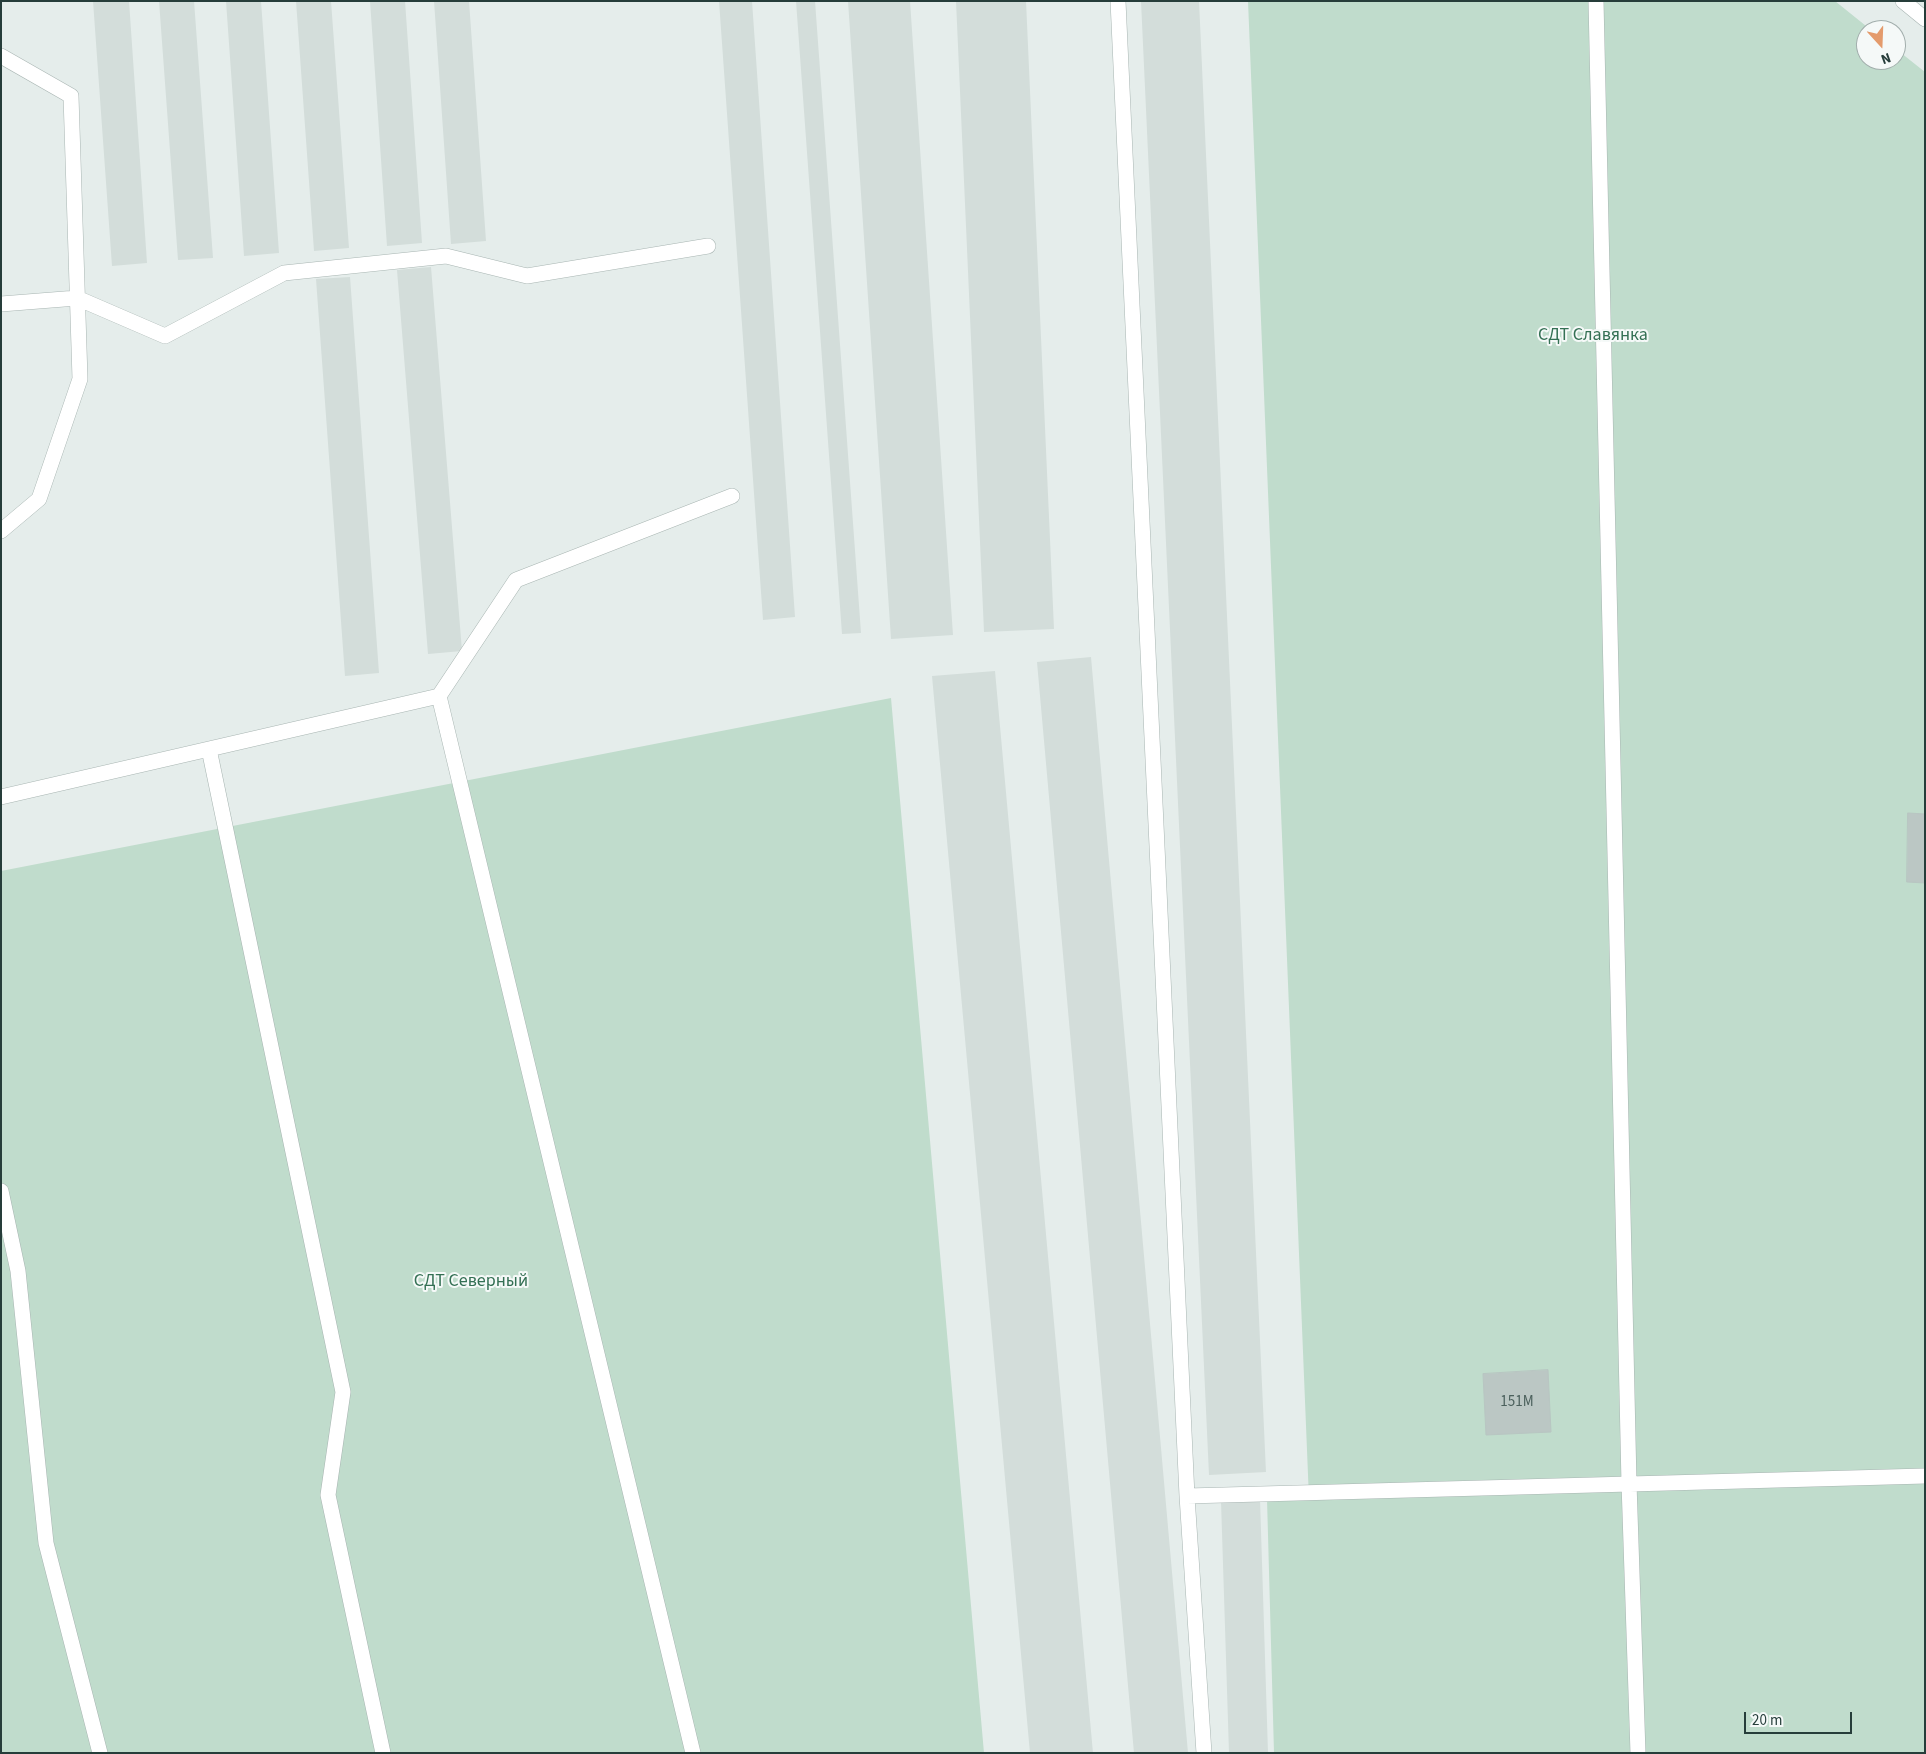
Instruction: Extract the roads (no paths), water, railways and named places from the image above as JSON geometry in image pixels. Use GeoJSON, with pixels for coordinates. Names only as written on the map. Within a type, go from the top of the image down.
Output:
{"type":"FeatureCollection","features":[{"type":"Feature","properties":{"kind":"street"},"geometry":{"type":"LineString","coordinates":[[1118,1],[1187,1496],[1204,1753]]}},
{"type":"Feature","properties":{"kind":"street"},"geometry":{"type":"LineString","coordinates":[[1596,1],[1629,1483],[1638,1753]]}},
{"type":"Feature","properties":{"kind":"street"},"geometry":{"type":"LineString","coordinates":[[1903,1],[1925,19]]}},
{"type":"Feature","properties":{"kind":"street"},"geometry":{"type":"LineString","coordinates":[[1,56],[71,96],[80,379],[39,499],[1,531]]}},
{"type":"Feature","properties":{"kind":"street"},"geometry":{"type":"LineString","coordinates":[[1,304],[77,298],[165,336],[284,273],[446,256],[527,276],[708,246]]}},
{"type":"Feature","properties":{"kind":"street"},"geometry":{"type":"LineString","coordinates":[[1,797],[439,696],[516,580],[732,496]]}},
{"type":"Feature","properties":{"kind":"street"},"geometry":{"type":"LineString","coordinates":[[439,696],[693,1753]]}},
{"type":"Feature","properties":{"kind":"street"},"geometry":{"type":"LineString","coordinates":[[209,749],[343,1392],[328,1495],[383,1753]]}},
{"type":"Feature","properties":{"kind":"street"},"geometry":{"type":"LineString","coordinates":[[1,1191],[18,1271],[46,1543],[100,1753]]}},
{"type":"Feature","properties":{"kind":"street"},"geometry":{"type":"LineString","coordinates":[[1187,1496],[1925,1476]]}},
{"type":"Feature","properties":{"kind":"park label","name":"СДТ Славянка"},"geometry":{"type":"Point","coordinates":[1593,336]}},
{"type":"Feature","properties":{"kind":"park label","name":"СДТ Северный"},"geometry":{"type":"Point","coordinates":[471,1282]}}]}
